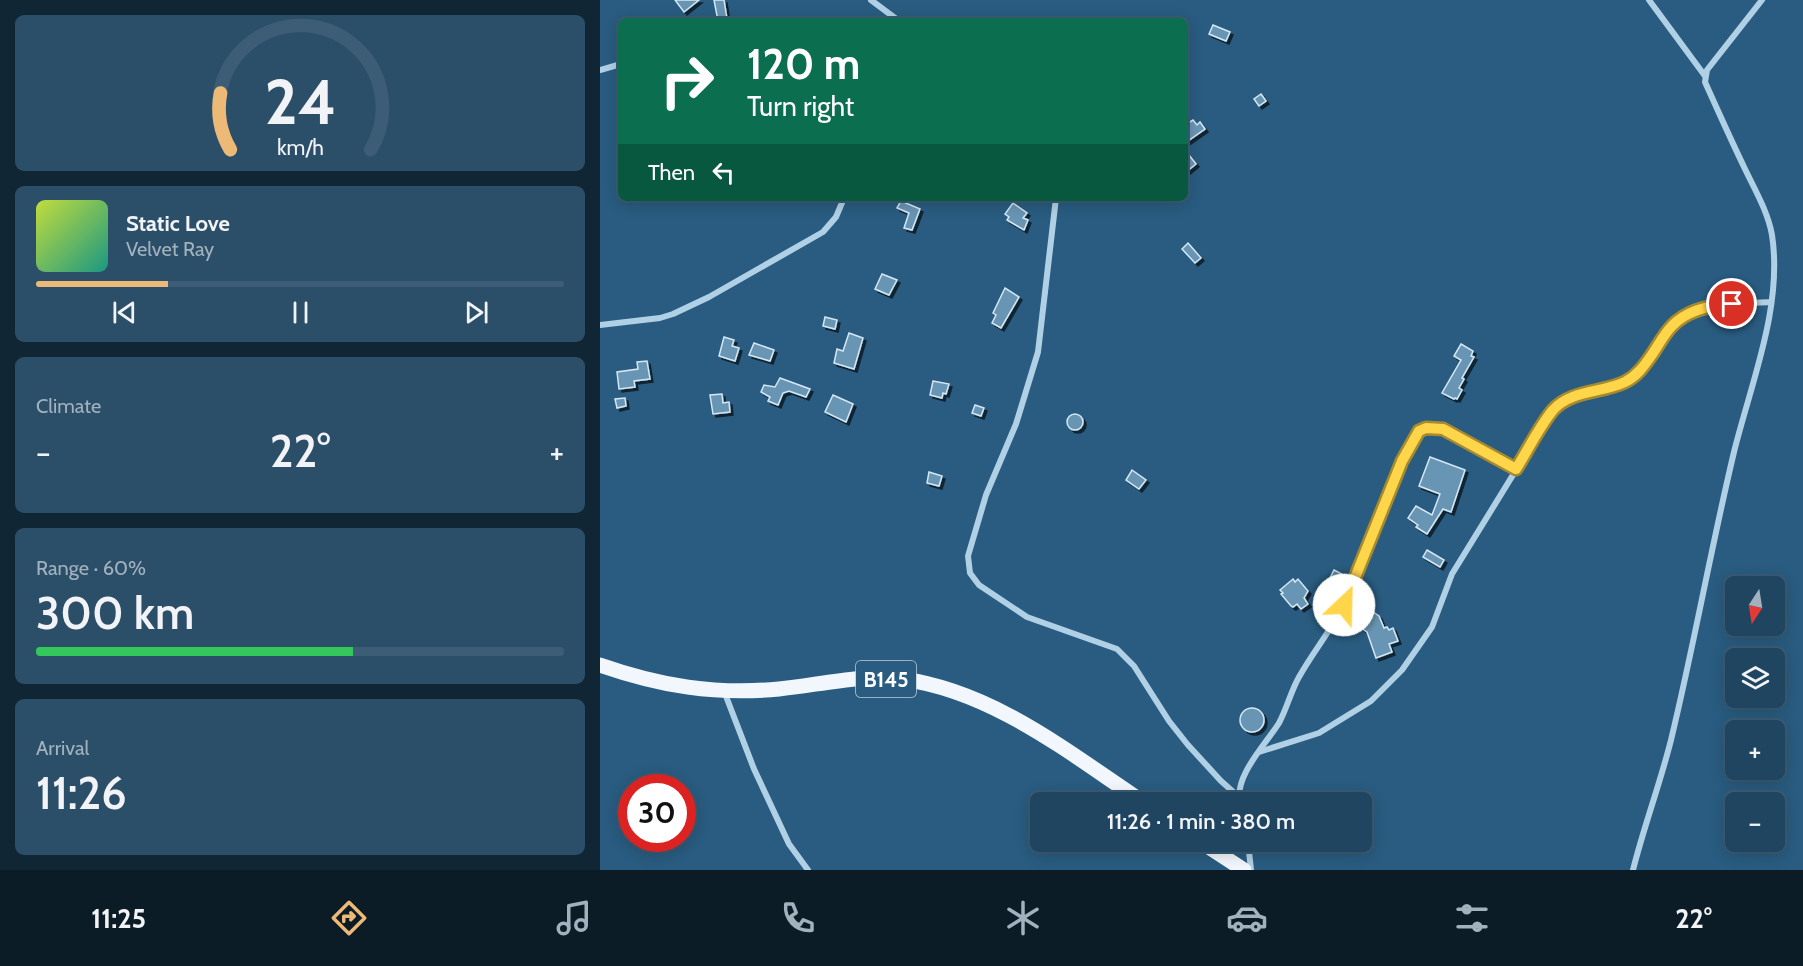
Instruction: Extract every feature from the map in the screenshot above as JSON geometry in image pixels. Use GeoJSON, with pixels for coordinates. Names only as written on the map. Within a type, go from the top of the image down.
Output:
{"type":"FeatureCollection","features":[{"type":"Feature","properties":{"kind":"main road","name":"B145"},"geometry":{"type":"LineString","coordinates":[[600,665],[665,685],[724,690],[778,689],[830,681],[867,679],[899,679],[931,684],[969,696],[1013,718],[1128,792]]}},
{"type":"Feature","properties":{"kind":"main road"},"geometry":{"type":"LineString","coordinates":[[1216,852],[1244,870]]}},
{"type":"Feature","properties":{"kind":"street"},"geometry":{"type":"LineString","coordinates":[[871,0],[895,18]]}},
{"type":"Feature","properties":{"kind":"street"},"geometry":{"type":"LineString","coordinates":[[1649,0],[1705,76]]}},
{"type":"Feature","properties":{"kind":"street"},"geometry":{"type":"LineString","coordinates":[[1633,870],[1671,742],[1734,452],[1757,370],[1771,302],[1774,274],[1772,236],[1768,217],[1705,82],[1707,70],[1762,0]]}},
{"type":"Feature","properties":{"kind":"street"},"geometry":{"type":"LineString","coordinates":[[600,70],[618,65]]}},
{"type":"Feature","properties":{"kind":"street"},"geometry":{"type":"LineString","coordinates":[[600,325],[660,318],[709,297],[823,232],[836,217],[843,201]]}},
{"type":"Feature","properties":{"kind":"street"},"geometry":{"type":"LineString","coordinates":[[1056,201],[1038,352],[1016,424],[986,495],[968,556],[970,573],[979,585],[1027,617],[1117,648],[1134,666],[1169,721],[1188,745],[1232,792]]}},
{"type":"Feature","properties":{"kind":"street"},"geometry":{"type":"LineString","coordinates":[[1259,753],[1319,733],[1371,701],[1402,670],[1432,627],[1452,574],[1553,410],[1577,395],[1626,381],[1640,371],[1672,326],[1684,317],[1712,305],[1771,302]]}},
{"type":"Feature","properties":{"kind":"street"},"geometry":{"type":"LineString","coordinates":[[1241,792],[1247,771],[1280,721],[1298,678],[1344,605],[1402,461],[1419,431],[1426,428],[1443,429],[1516,469]]}},
{"type":"Feature","properties":{"kind":"street"},"geometry":{"type":"LineString","coordinates":[[724,690],[754,769],[789,844],[808,870]]}},
{"type":"Feature","properties":{"kind":"street"},"geometry":{"type":"LineString","coordinates":[[1249,852],[1251,870]]}},
{"type":"Feature","properties":{"kind":"building"},"geometry":{"type":"Polygon","coordinates":[[[675,0],[699,0],[684,12],[675,0]]]}},
{"type":"Feature","properties":{"kind":"building"},"geometry":{"type":"Polygon","coordinates":[[[714,0],[724,0],[727,18],[717,18],[714,0]]]}},
{"type":"Feature","properties":{"kind":"building"},"geometry":{"type":"Polygon","coordinates":[[[1213,25],[1230,32],[1226,41],[1209,34],[1213,25]]]}},
{"type":"Feature","properties":{"kind":"building"},"geometry":{"type":"Polygon","coordinates":[[[1261,94],[1266,101],[1259,106],[1254,99],[1261,94]]]}},
{"type":"Feature","properties":{"kind":"building"},"geometry":{"type":"Polygon","coordinates":[[[1193,120],[1197,125],[1200,122],[1205,129],[1188,141],[1188,123],[1193,120]]]}},
{"type":"Feature","properties":{"kind":"building"},"geometry":{"type":"Polygon","coordinates":[[[1188,154],[1196,164],[1188,171],[1188,154]]]}},
{"type":"Feature","properties":{"kind":"building"},"geometry":{"type":"Polygon","coordinates":[[[901,201],[920,209],[912,230],[904,228],[909,213],[897,208],[901,201]]]}},
{"type":"Feature","properties":{"kind":"building"},"geometry":{"type":"Polygon","coordinates":[[[1013,203],[1027,213],[1023,218],[1028,220],[1024,230],[1007,220],[1009,217],[1005,214],[1013,203]]]}},
{"type":"Feature","properties":{"kind":"building"},"geometry":{"type":"Polygon","coordinates":[[[1188,243],[1201,258],[1195,263],[1182,249],[1188,243]]]}},
{"type":"Feature","properties":{"kind":"building"},"geometry":{"type":"Polygon","coordinates":[[[882,274],[897,280],[889,295],[875,289],[882,274]]]}},
{"type":"Feature","properties":{"kind":"building"},"geometry":{"type":"Polygon","coordinates":[[[1005,288],[1019,297],[1001,328],[992,323],[996,315],[993,313],[1005,288]]]}},
{"type":"Feature","properties":{"kind":"building"},"geometry":{"type":"Polygon","coordinates":[[[825,317],[837,320],[835,329],[823,326],[825,317]]]}},
{"type":"Feature","properties":{"kind":"building"},"geometry":{"type":"Polygon","coordinates":[[[849,333],[863,338],[854,369],[834,363],[837,349],[843,351],[849,333]]]}},
{"type":"Feature","properties":{"kind":"building"},"geometry":{"type":"Polygon","coordinates":[[[724,337],[734,340],[732,346],[739,348],[735,361],[719,356],[724,337]]]}},
{"type":"Feature","properties":{"kind":"building"},"geometry":{"type":"Polygon","coordinates":[[[754,343],[774,350],[770,361],[749,355],[754,343]]]}},
{"type":"Feature","properties":{"kind":"building"},"geometry":{"type":"Polygon","coordinates":[[[1461,344],[1473,351],[1471,356],[1474,357],[1462,378],[1464,379],[1459,388],[1462,390],[1457,399],[1454,399],[1442,393],[1461,360],[1454,356],[1461,344]]]}},
{"type":"Feature","properties":{"kind":"building"},"geometry":{"type":"Polygon","coordinates":[[[647,361],[650,379],[634,381],[635,387],[619,389],[617,372],[638,369],[637,362],[647,361]]]}},
{"type":"Feature","properties":{"kind":"building"},"geometry":{"type":"Polygon","coordinates":[[[780,378],[810,389],[806,397],[789,391],[783,393],[778,405],[768,401],[770,397],[761,392],[764,385],[775,387],[780,378]]]}},
{"type":"Feature","properties":{"kind":"building"},"geometry":{"type":"Polygon","coordinates":[[[933,381],[949,384],[942,398],[930,395],[933,381]]]}},
{"type":"Feature","properties":{"kind":"building"},"geometry":{"type":"Polygon","coordinates":[[[722,394],[723,403],[729,402],[730,412],[713,414],[710,395],[722,394]]]}},
{"type":"Feature","properties":{"kind":"building"},"geometry":{"type":"Polygon","coordinates":[[[833,395],[853,404],[846,422],[825,412],[833,395]]]}},
{"type":"Feature","properties":{"kind":"building"},"geometry":{"type":"Polygon","coordinates":[[[625,398],[626,406],[617,408],[615,399],[625,398]]]}},
{"type":"Feature","properties":{"kind":"building"},"geometry":{"type":"Polygon","coordinates":[[[975,405],[984,408],[981,416],[972,413],[975,405]]]}},
{"type":"Feature","properties":{"kind":"building"},"geometry":{"type":"Polygon","coordinates":[[[1075,414],[1083,422],[1075,430],[1067,422],[1075,414]]]}},
{"type":"Feature","properties":{"kind":"building"},"geometry":{"type":"Polygon","coordinates":[[[1430,457],[1465,470],[1451,512],[1443,509],[1427,534],[1408,518],[1416,506],[1432,515],[1440,494],[1419,486],[1430,457]]]}},
{"type":"Feature","properties":{"kind":"building"},"geometry":{"type":"Polygon","coordinates":[[[1132,470],[1146,480],[1139,489],[1126,480],[1132,470]]]}},
{"type":"Feature","properties":{"kind":"building"},"geometry":{"type":"Polygon","coordinates":[[[929,472],[942,476],[939,486],[927,483],[929,472]]]}},
{"type":"Feature","properties":{"kind":"building"},"geometry":{"type":"Polygon","coordinates":[[[1427,550],[1444,560],[1440,567],[1423,557],[1427,550]]]}},
{"type":"Feature","properties":{"kind":"building"},"geometry":{"type":"Polygon","coordinates":[[[1334,570],[1342,574],[1334,590],[1326,586],[1334,570]]]}},
{"type":"Feature","properties":{"kind":"building"},"geometry":{"type":"Polygon","coordinates":[[[1293,579],[1295,582],[1298,579],[1308,591],[1304,598],[1308,604],[1301,609],[1297,604],[1291,606],[1281,594],[1283,593],[1280,590],[1293,579]]]}},
{"type":"Feature","properties":{"kind":"building"},"geometry":{"type":"Polygon","coordinates":[[[1366,607],[1379,616],[1384,628],[1387,627],[1389,630],[1393,628],[1398,641],[1389,644],[1392,652],[1376,658],[1367,632],[1354,623],[1366,607]]]}},
{"type":"Feature","properties":{"kind":"building"},"geometry":{"type":"Polygon","coordinates":[[[1252,708],[1261,711],[1264,720],[1261,729],[1252,732],[1243,729],[1240,720],[1243,711],[1252,708]]]}},
{"type":"Feature","properties":{"kind":"route"},"geometry":{"type":"LineString","coordinates":[[1344,605],[1402,461],[1419,431],[1426,428],[1443,429],[1516,469],[1553,410],[1563,402],[1577,395],[1626,381],[1640,371],[1672,326],[1684,317],[1712,305],[1732,304]]}}]}
